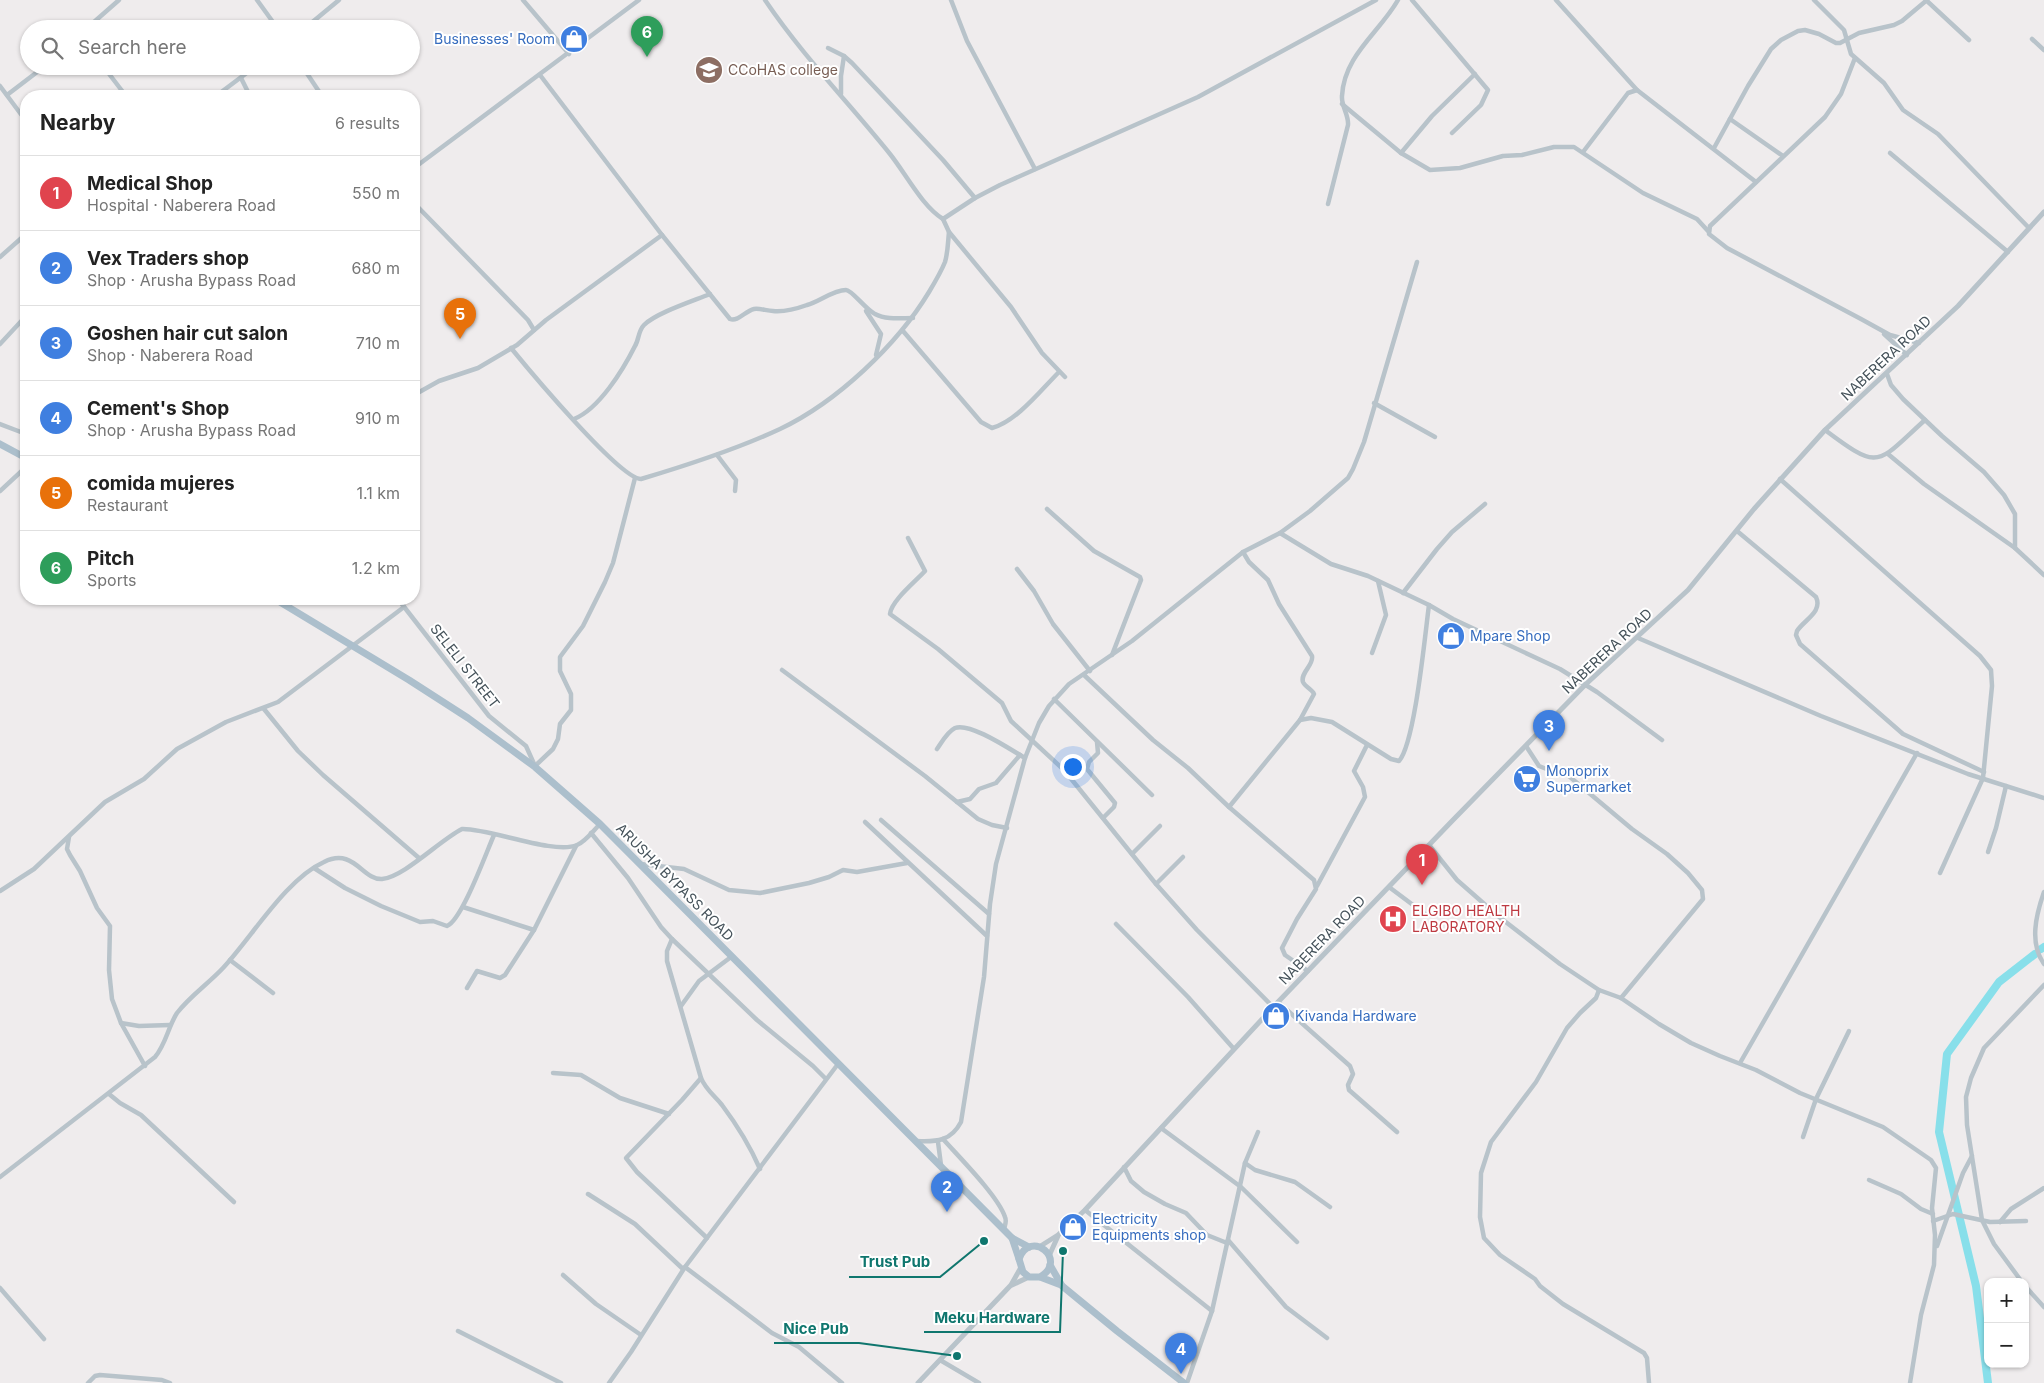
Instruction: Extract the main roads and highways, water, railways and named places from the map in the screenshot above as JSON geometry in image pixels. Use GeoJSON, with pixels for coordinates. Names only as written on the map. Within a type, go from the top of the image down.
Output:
{"type":"FeatureCollection","features":[{"type":"Feature","properties":{"kind":"main road"},"geometry":{"type":"LineString","coordinates":[[0,444],[20,455]]}},
{"type":"Feature","properties":{"kind":"main road","name":"ARUSHA BYPASS ROAD"},"geometry":{"type":"LineString","coordinates":[[285,605],[453,708],[535,767],[600,824],[1012,1238],[1029,1247]]}},
{"type":"Feature","properties":{"kind":"main road","name":"ARUSHA BYPASS ROAD"},"geometry":{"type":"LineString","coordinates":[[1012,1238],[1019,1259],[1020,1269],[1030,1277],[1040,1277]]}},
{"type":"Feature","properties":{"kind":"main road"},"geometry":{"type":"LineString","coordinates":[[1019,1259],[1024,1250],[1029,1247],[1038,1246],[1047,1252],[1050,1265],[1062,1285],[1117,1331],[1186,1383]]}},
{"type":"Feature","properties":{"kind":"main road"},"geometry":{"type":"LineString","coordinates":[[1040,1277],[1045,1274],[1050,1265]]}},
{"type":"Feature","properties":{"kind":"main road"},"geometry":{"type":"LineString","coordinates":[[1040,1277],[1062,1285]]}},
{"type":"Feature","properties":{"kind":"waterway"},"geometry":{"type":"LineString","coordinates":[[1988,1383],[1976,1286],[1939,1132],[1947,1054],[1999,982],[2035,954]]}},
{"type":"Feature","properties":{"kind":"place","name":"Businesses' Room"},"geometry":{"type":"Point","coordinates":[574,39]}},
{"type":"Feature","properties":{"kind":"place","name":"Pitch"},"geometry":{"type":"Point","coordinates":[647,57]}},
{"type":"Feature","properties":{"kind":"place","name":"CCoHAS college"},"geometry":{"type":"Point","coordinates":[709,70]}},
{"type":"Feature","properties":{"kind":"place","name":"comida mujeres"},"geometry":{"type":"Point","coordinates":[460,339]}},
{"type":"Feature","properties":{"kind":"place","name":"Mpare Shop"},"geometry":{"type":"Point","coordinates":[1451,636]}},
{"type":"Feature","properties":{"kind":"place","name":"Goshen hair cut salon"},"geometry":{"type":"Point","coordinates":[1549,751]}},
{"type":"Feature","properties":{"kind":"place","name":"Monoprix Supermarket"},"geometry":{"type":"Point","coordinates":[1527,779]}},
{"type":"Feature","properties":{"kind":"place","name":"Medical Shop"},"geometry":{"type":"Point","coordinates":[1422,885]}},
{"type":"Feature","properties":{"kind":"place","name":"ELGIBO HEALTH LABORATORY"},"geometry":{"type":"Point","coordinates":[1393,919]}},
{"type":"Feature","properties":{"kind":"place","name":"Kivanda Hardware"},"geometry":{"type":"Point","coordinates":[1276,1016]}},
{"type":"Feature","properties":{"kind":"place","name":"Vex Traders shop"},"geometry":{"type":"Point","coordinates":[947,1212]}},
{"type":"Feature","properties":{"kind":"place","name":"Electricity Equipments shop"},"geometry":{"type":"Point","coordinates":[1073,1227]}},
{"type":"Feature","properties":{"kind":"place","name":"Trust Pub"},"geometry":{"type":"Point","coordinates":[984,1241]}},
{"type":"Feature","properties":{"kind":"place","name":"Meku Hardware"},"geometry":{"type":"Point","coordinates":[1063,1251]}},
{"type":"Feature","properties":{"kind":"place","name":"Nice Pub"},"geometry":{"type":"Point","coordinates":[957,1356]}},
{"type":"Feature","properties":{"kind":"place","name":"Cement's Shop"},"geometry":{"type":"Point","coordinates":[1181,1374]}}]}
